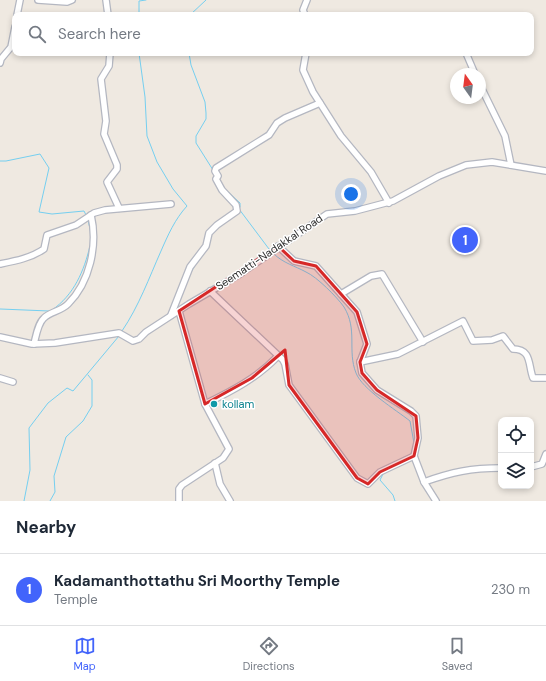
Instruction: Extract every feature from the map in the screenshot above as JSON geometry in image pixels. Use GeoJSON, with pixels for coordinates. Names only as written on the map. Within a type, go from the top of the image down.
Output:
{"type":"FeatureCollection","features":[{"type":"Feature","properties":{"kind":"street"},"geometry":{"type":"LineString","coordinates":[[18,12],[20,0]]}},
{"type":"Feature","properties":{"kind":"street"},"geometry":{"type":"LineString","coordinates":[[38,0],[67,2],[72,0]]}},
{"type":"Feature","properties":{"kind":"street"},"geometry":{"type":"LineString","coordinates":[[106,0],[108,12]]}},
{"type":"Feature","properties":{"kind":"street"},"geometry":{"type":"LineString","coordinates":[[304,12],[306,0]]}},
{"type":"Feature","properties":{"kind":"street"},"geometry":{"type":"LineString","coordinates":[[0,63],[1,59],[11,47],[12,42]]}},
{"type":"Feature","properties":{"kind":"street"},"geometry":{"type":"LineString","coordinates":[[110,56],[109,66],[101,79],[106,121],[104,134],[117,165],[107,182],[119,208]]}},
{"type":"Feature","properties":{"kind":"street"},"geometry":{"type":"LineString","coordinates":[[305,56],[303,70],[320,103],[340,136],[371,172],[389,202]]}},
{"type":"Feature","properties":{"kind":"street"},"geometry":{"type":"LineString","coordinates":[[467,56],[472,68]]}},
{"type":"Feature","properties":{"kind":"street"},"geometry":{"type":"LineString","coordinates":[[486,97],[505,136],[511,165]]}},
{"type":"Feature","properties":{"kind":"street"},"geometry":{"type":"LineString","coordinates":[[171,316],[190,267],[204,250],[209,233],[217,224],[237,211],[236,205],[222,190],[216,179],[218,176],[215,171],[216,168],[269,135],[277,123],[285,118],[320,103]]}},
{"type":"Feature","properties":{"kind":"street","name":"Seematti-Nadakkal Road"},"geometry":{"type":"LineString","coordinates":[[0,338],[34,344],[55,343],[119,333],[133,341],[139,339],[171,316],[240,274],[278,246],[326,214],[355,211],[389,202],[441,175],[466,165],[492,162],[546,171]]}},
{"type":"Feature","properties":{"kind":"street"},"geometry":{"type":"LineString","coordinates":[[0,264],[38,254],[44,249],[47,235],[76,225],[91,215],[105,210],[171,204]]}},
{"type":"Feature","properties":{"kind":"street"},"geometry":{"type":"LineString","coordinates":[[34,344],[41,321],[44,317],[66,306],[82,284],[94,246],[95,234],[91,215]]}},
{"type":"Feature","properties":{"kind":"street"},"geometry":{"type":"LineString","coordinates":[[278,246],[294,261],[316,266],[356,312],[367,344],[360,362],[362,373],[377,390],[411,410],[416,416],[418,438],[414,456],[424,482],[436,501]]}},
{"type":"Feature","properties":{"kind":"street"},"geometry":{"type":"LineString","coordinates":[[341,294],[371,276],[382,274],[423,342]]}},
{"type":"Feature","properties":{"kind":"street"},"geometry":{"type":"LineString","coordinates":[[210,292],[285,364],[289,384],[357,478],[368,484],[380,472],[414,456]]}},
{"type":"Feature","properties":{"kind":"street"},"geometry":{"type":"LineString","coordinates":[[179,311],[205,404],[228,448],[223,458],[182,485],[179,489],[179,501]]}},
{"type":"Feature","properties":{"kind":"street"},"geometry":{"type":"LineString","coordinates":[[360,362],[398,354],[463,321],[473,341],[492,340],[503,336],[513,349],[520,349],[526,354],[533,378],[546,378]]}},
{"type":"Feature","properties":{"kind":"street"},"geometry":{"type":"LineString","coordinates":[[205,404],[235,389],[252,378],[278,356]]}},
{"type":"Feature","properties":{"kind":"street"},"geometry":{"type":"LineString","coordinates":[[0,378],[13,382]]}},
{"type":"Feature","properties":{"kind":"street"},"geometry":{"type":"LineString","coordinates":[[534,466],[542,464],[546,454]]}},
{"type":"Feature","properties":{"kind":"street"},"geometry":{"type":"LineString","coordinates":[[215,463],[220,484],[230,501]]}},
{"type":"Feature","properties":{"kind":"street"},"geometry":{"type":"LineString","coordinates":[[424,482],[473,468],[498,468]]}},
{"type":"Feature","properties":{"kind":"highlighted area"},"geometry":{"type":"Polygon","coordinates":[[[278,246],[294,261],[316,266],[357,312],[367,344],[360,362],[362,373],[377,390],[416,416],[418,438],[414,456],[380,472],[368,484],[357,478],[289,385],[285,350],[252,378],[205,404],[179,311],[278,246]]]}},
{"type":"Feature","properties":{"kind":"waterway"},"geometry":{"type":"LineString","coordinates":[[139,12],[139,1],[146,0]]}},
{"type":"Feature","properties":{"kind":"waterway"},"geometry":{"type":"LineString","coordinates":[[193,12],[206,0]]}},
{"type":"Feature","properties":{"kind":"waterway"},"geometry":{"type":"LineString","coordinates":[[122,331],[139,302],[172,227],[187,206],[173,189],[157,162],[147,136],[145,97],[139,56]]}},
{"type":"Feature","properties":{"kind":"waterway"},"geometry":{"type":"LineString","coordinates":[[190,56],[191,65],[205,102],[206,113],[206,119],[196,136],[196,143],[213,170]]}},
{"type":"Feature","properties":{"kind":"waterway"},"geometry":{"type":"LineString","coordinates":[[0,161],[40,154],[49,168],[39,212],[52,214],[84,211],[86,215]]}},
{"type":"Feature","properties":{"kind":"waterway"},"geometry":{"type":"LineString","coordinates":[[226,190],[240,203],[240,207]]}},
{"type":"Feature","properties":{"kind":"waterway"},"geometry":{"type":"LineString","coordinates":[[239,209],[269,249]]}},
{"type":"Feature","properties":{"kind":"waterway"},"geometry":{"type":"LineString","coordinates":[[88,220],[91,233]]}},
{"type":"Feature","properties":{"kind":"waterway"},"geometry":{"type":"LineString","coordinates":[[52,310],[60,304],[77,282],[85,264],[90,246]]}},
{"type":"Feature","properties":{"kind":"waterway"},"geometry":{"type":"LineString","coordinates":[[199,259],[204,252]]}},
{"type":"Feature","properties":{"kind":"waterway"},"geometry":{"type":"LineString","coordinates":[[274,254],[285,262],[316,278],[344,307],[351,324],[353,365],[359,379],[372,392],[410,421],[414,443]]}},
{"type":"Feature","properties":{"kind":"waterway"},"geometry":{"type":"LineString","coordinates":[[189,276],[194,267]]}},
{"type":"Feature","properties":{"kind":"waterway"},"geometry":{"type":"LineString","coordinates":[[0,309],[49,311]]}},
{"type":"Feature","properties":{"kind":"waterway"},"geometry":{"type":"LineString","coordinates":[[24,501],[30,470],[29,428],[48,403],[67,388],[73,391],[119,336]]}},
{"type":"Feature","properties":{"kind":"waterway"},"geometry":{"type":"LineString","coordinates":[[50,501],[55,492],[54,476],[66,437],[83,421],[92,406],[92,380],[88,375]]}},
{"type":"Feature","properties":{"kind":"waterway"},"geometry":{"type":"LineString","coordinates":[[384,472],[380,480],[393,495],[395,501]]}},
{"type":"Feature","properties":{"kind":"place","name":"Kadamanthottathu Sri Moorthy Temple"},"geometry":{"type":"Point","coordinates":[465,240]}},
{"type":"Feature","properties":{"kind":"place","name":"kollam"},"geometry":{"type":"Point","coordinates":[214,404]}}]}
